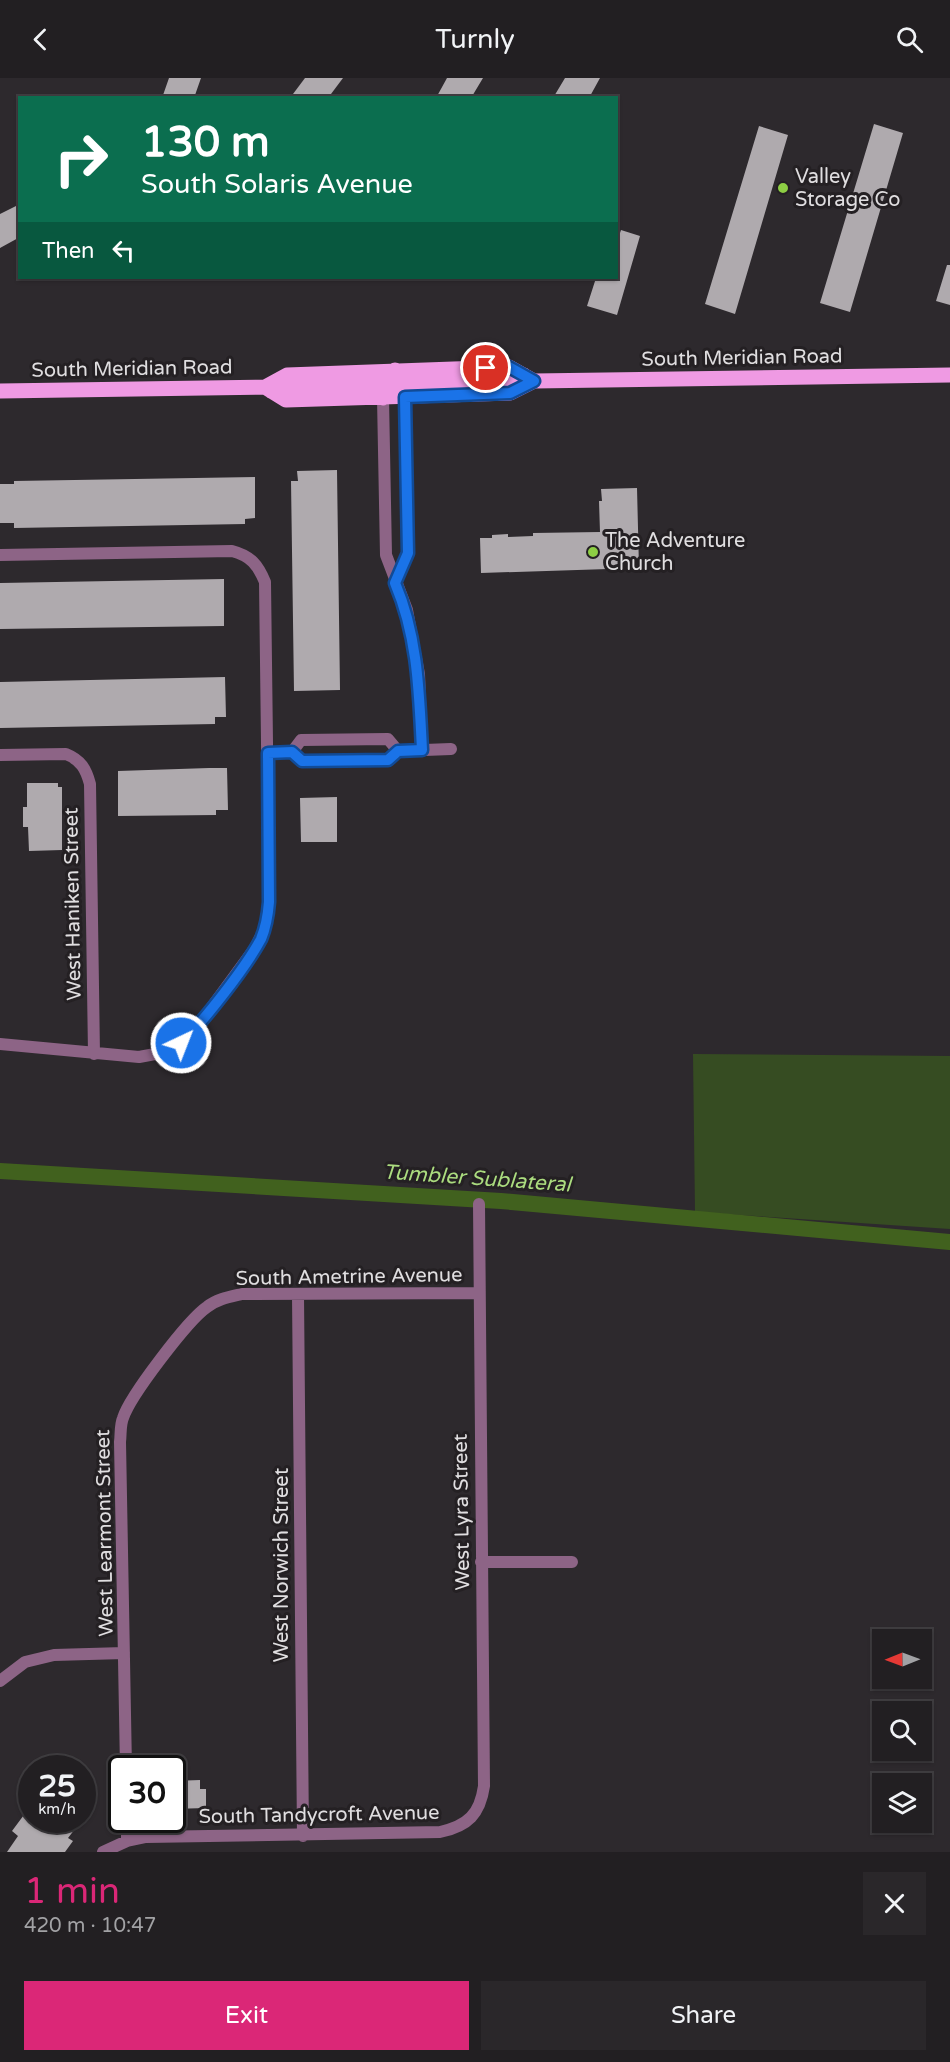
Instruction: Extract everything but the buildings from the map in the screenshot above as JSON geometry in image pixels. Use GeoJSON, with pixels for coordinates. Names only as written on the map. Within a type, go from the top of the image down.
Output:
{"type":"FeatureCollection","features":[{"type":"Feature","properties":{"kind":"main road","name":"South Meridian Road"},"geometry":{"type":"LineString","coordinates":[[268,389],[287,375],[509,367],[529,378],[950,375]]}},
{"type":"Feature","properties":{"kind":"main road","name":"South Meridian Road"},"geometry":{"type":"LineString","coordinates":[[0,391],[268,389],[286,400],[383,398],[510,393],[529,378]]}},
{"type":"Feature","properties":{"kind":"main road"},"geometry":{"type":"LineString","coordinates":[[383,398],[404,384],[501,382],[529,378]]}},
{"type":"Feature","properties":{"kind":"street"},"geometry":{"type":"LineString","coordinates":[[395,583],[408,553],[405,397]]}},
{"type":"Feature","properties":{"kind":"street"},"geometry":{"type":"LineString","coordinates":[[383,398],[386,555],[407,610],[419,674],[422,750]]}},
{"type":"Feature","properties":{"kind":"street"},"geometry":{"type":"LineString","coordinates":[[0,555],[232,551],[244,554],[258,566],[265,582],[269,902],[266,926],[249,957],[195,1030],[181,1043],[151,1056],[94,1054],[0,1044]]}},
{"type":"Feature","properties":{"kind":"street"},"geometry":{"type":"LineString","coordinates":[[292,752],[301,740],[388,739],[398,751]]}},
{"type":"Feature","properties":{"kind":"street"},"geometry":{"type":"LineString","coordinates":[[268,753],[292,752],[302,761],[388,760],[398,751],[451,749]]}},
{"type":"Feature","properties":{"kind":"street","name":"West Haniken Street"},"geometry":{"type":"LineString","coordinates":[[0,754],[66,754],[76,758],[86,770],[90,784],[94,1054]]}},
{"type":"Feature","properties":{"kind":"street","name":"West Lyra Street"},"geometry":{"type":"LineString","coordinates":[[474,1817],[482,1802],[484,1786],[479,1204]]}},
{"type":"Feature","properties":{"kind":"street","name":"South Ametrine Avenue"},"geometry":{"type":"LineString","coordinates":[[221,1299],[242,1294],[479,1293]]}},
{"type":"Feature","properties":{"kind":"street","name":"West Norwich Street"},"geometry":{"type":"LineString","coordinates":[[298,1295],[303,1836]]}},
{"type":"Feature","properties":{"kind":"street","name":"West Learmont Street"},"geometry":{"type":"LineString","coordinates":[[126,1755],[122,1420],[132,1398],[193,1320],[206,1307],[221,1299]]}},
{"type":"Feature","properties":{"kind":"street"},"geometry":{"type":"LineString","coordinates":[[481,1562],[572,1562]]}},
{"type":"Feature","properties":{"kind":"street"},"geometry":{"type":"LineString","coordinates":[[0,1681],[26,1662],[54,1654],[124,1653]]}},
{"type":"Feature","properties":{"kind":"street","name":"South Tandycroft Avenue"},"geometry":{"type":"LineString","coordinates":[[103,1852],[127,1841],[146,1837],[440,1832],[458,1828],[474,1817]]}},
{"type":"Feature","properties":{"kind":"street"},"geometry":{"type":"LineString","coordinates":[[127,1833],[127,1841]]}},
{"type":"Feature","properties":{"kind":"green space"},"geometry":{"type":"Polygon","coordinates":[[[693,1054],[950,1056],[950,1229],[695,1212],[693,1054]]]}},
{"type":"Feature","properties":{"kind":"waterway","name":"Tumbler Sublateral"},"geometry":{"type":"LineString","coordinates":[[0,1171],[501,1201],[950,1242]]}},
{"type":"Feature","properties":{"kind":"place","name":"Valley Storage Co"},"geometry":{"type":"Point","coordinates":[783,188]}},
{"type":"Feature","properties":{"kind":"place","name":"The Adventure Church"},"geometry":{"type":"Point","coordinates":[593,552]}},
{"type":"Feature","properties":{"kind":"route"},"geometry":{"type":"LineString","coordinates":[[181,1043],[195,1030],[255,948],[266,926],[269,902],[268,753],[292,752],[302,761],[388,760],[398,751],[422,750],[419,674],[407,610],[395,583],[408,553],[405,397],[510,393],[534,381],[509,367],[486,368]]}}]}
